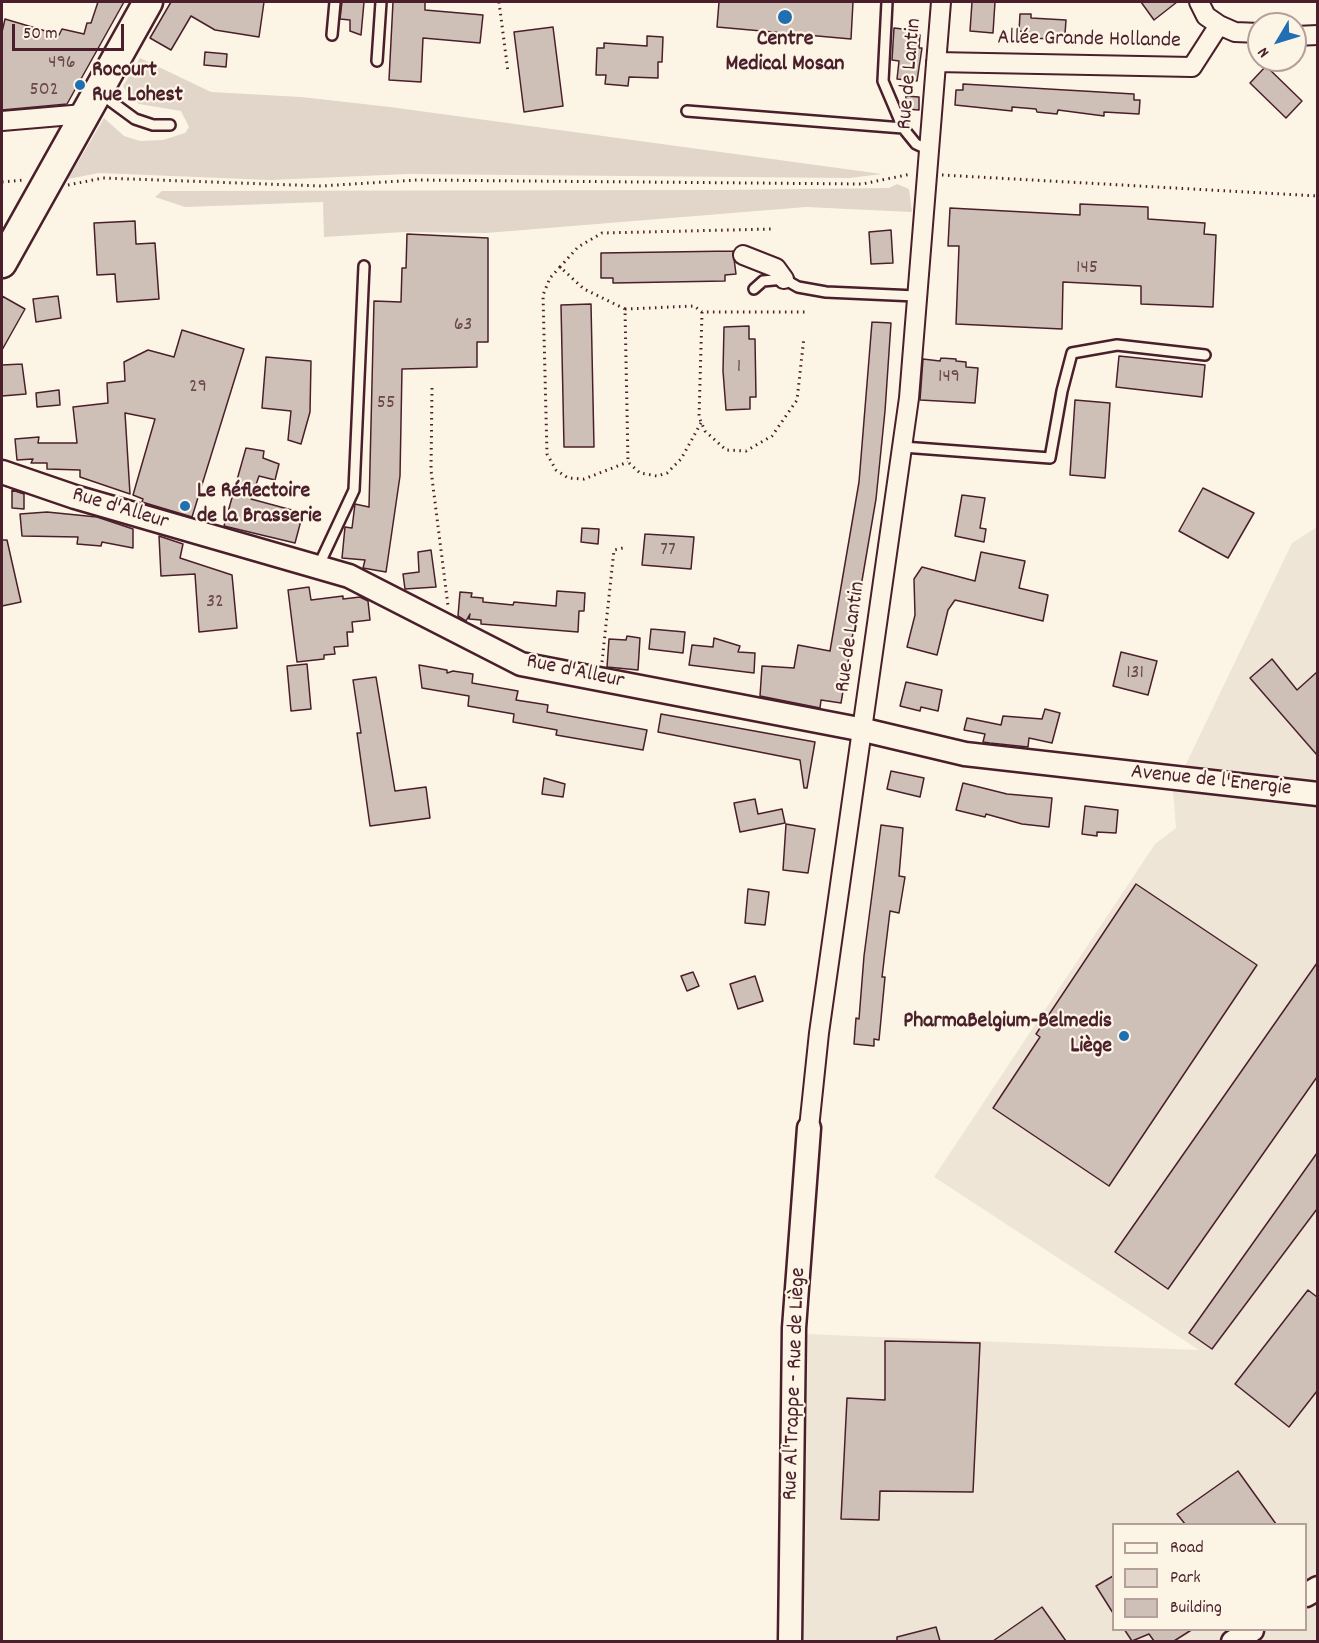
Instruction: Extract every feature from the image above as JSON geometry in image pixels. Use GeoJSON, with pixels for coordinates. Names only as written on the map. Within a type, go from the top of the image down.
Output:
{"type":"FeatureCollection","features":[{"type":"Feature","properties":{"kind":"main road"},"geometry":{"type":"LineString","coordinates":[[2,263],[148,2]]}},
{"type":"Feature","properties":{"kind":"street","name":"Rue de Lantin"},"geometry":{"type":"LineString","coordinates":[[809,1128],[819,1033],[903,447],[941,2]]}},
{"type":"Feature","properties":{"kind":"street"},"geometry":{"type":"LineString","coordinates":[[1199,2],[1206,16],[1219,25],[1235,32],[1247,32]]}},
{"type":"Feature","properties":{"kind":"street","name":"Allée Grande Hollande"},"geometry":{"type":"LineString","coordinates":[[936,62],[1192,67],[1219,25]]}},
{"type":"Feature","properties":{"kind":"street"},"geometry":{"type":"LineString","coordinates":[[2,121],[90,103]]}},
{"type":"Feature","properties":{"kind":"street"},"geometry":{"type":"LineString","coordinates":[[743,255],[776,268],[784,279]]}},
{"type":"Feature","properties":{"kind":"street","name":"Rue d'Alleur"},"geometry":{"type":"LineString","coordinates":[[2,472],[75,497],[348,576],[521,664],[864,730],[965,753],[1104,770]]}},
{"type":"Feature","properties":{"kind":"street","name":"Avenue de l'Energie"},"geometry":{"type":"LineString","coordinates":[[1104,770],[1317,794]]}},
{"type":"Feature","properties":{"kind":"street","name":"Rue Al'Trappe - Rue de Liège"},"geometry":{"type":"LineString","coordinates":[[790,1641],[794,1328],[809,1128]]}},
{"type":"Feature","properties":{"kind":"street"},"geometry":{"type":"LineString","coordinates":[[1233,1641],[1249,1631]]}},
{"type":"Feature","properties":{"kind":"lane"},"geometry":{"type":"LineString","coordinates":[[332,35],[335,2]]}},
{"type":"Feature","properties":{"kind":"lane"},"geometry":{"type":"LineString","coordinates":[[377,61],[381,2]]}},
{"type":"Feature","properties":{"kind":"lane","name":"Rue de Lantin"},"geometry":{"type":"LineString","coordinates":[[887,2],[883,81],[903,128],[916,144],[929,150]]}},
{"type":"Feature","properties":{"kind":"lane"},"geometry":{"type":"LineString","coordinates":[[90,103],[153,125],[170,125]]}},
{"type":"Feature","properties":{"kind":"lane"},"geometry":{"type":"LineString","coordinates":[[687,111],[903,128]]}},
{"type":"Feature","properties":{"kind":"lane"},"geometry":{"type":"LineString","coordinates":[[318,568],[354,490],[364,266]]}},
{"type":"Feature","properties":{"kind":"lane"},"geometry":{"type":"LineString","coordinates":[[753,289],[763,281],[784,279],[798,287],[826,292],[916,296]]}},
{"type":"Feature","properties":{"kind":"lane"},"geometry":{"type":"LineString","coordinates":[[903,447],[1050,458],[1062,391],[1072,353],[1117,345],[1205,355]]}},
{"type":"Feature","properties":{"kind":"path"},"geometry":{"type":"LineString","coordinates":[[499,2],[508,72]]}},
{"type":"Feature","properties":{"kind":"path"},"geometry":{"type":"LineString","coordinates":[[48,182],[71,186],[103,178],[321,186],[417,180],[862,184],[916,174],[1317,196]]}},
{"type":"Feature","properties":{"kind":"path"},"geometry":{"type":"LineString","coordinates":[[628,462],[584,479],[568,478],[556,470],[548,454],[543,295],[550,278],[578,247],[602,233],[772,229]]}},
{"type":"Feature","properties":{"kind":"path"},"geometry":{"type":"LineString","coordinates":[[560,267],[584,289],[625,309],[693,306],[702,312],[805,312]]}},
{"type":"Feature","properties":{"kind":"path"},"geometry":{"type":"LineString","coordinates":[[625,309],[628,462],[640,473],[657,476],[667,473],[681,459],[701,423]]}},
{"type":"Feature","properties":{"kind":"path"},"geometry":{"type":"LineString","coordinates":[[702,312],[701,423],[705,431],[726,450],[746,450],[772,436],[797,400],[804,337]]}},
{"type":"Feature","properties":{"kind":"path"},"geometry":{"type":"LineString","coordinates":[[432,388],[431,470],[449,601],[443,626]]}},
{"type":"Feature","properties":{"kind":"path"},"geometry":{"type":"LineString","coordinates":[[600,679],[615,550],[627,547]]}},
{"type":"Feature","properties":{"kind":"shaded area"},"geometry":{"type":"Polygon","coordinates":[[[1317,527],[1317,1641],[795,1642],[806,1334],[1199,1350],[934,1177],[1155,844],[1176,828],[1173,791],[1292,543],[1317,527]]]}},
{"type":"Feature","properties":{"kind":"green space"},"geometry":{"type":"Polygon","coordinates":[[[140,58],[211,92],[301,97],[390,107],[882,174],[849,178],[408,174],[271,180],[99,173],[68,179],[104,118],[124,136],[140,141],[163,140],[185,133],[189,127],[181,111],[139,104],[127,93],[123,86],[140,58]]]}},
{"type":"Feature","properties":{"kind":"green space"},"geometry":{"type":"Polygon","coordinates":[[[897,184],[909,189],[912,212],[806,207],[486,233],[404,232],[324,237],[323,202],[185,207],[155,197],[162,191],[721,190],[889,188],[897,184]]]}},
{"type":"Feature","properties":{"kind":"building"},"geometry":{"type":"Polygon","coordinates":[[[98,2],[124,2],[67,104],[2,110],[2,32],[5,19],[59,35],[62,29],[84,34],[87,23],[91,23],[98,2]]]}},
{"type":"Feature","properties":{"kind":"building"},"geometry":{"type":"Polygon","coordinates":[[[171,2],[264,2],[259,37],[215,30],[191,16],[171,50],[150,38],[171,2]]]}},
{"type":"Feature","properties":{"kind":"building"},"geometry":{"type":"Polygon","coordinates":[[[342,2],[364,2],[361,35],[350,31],[350,20],[340,19],[342,2]]]}},
{"type":"Feature","properties":{"kind":"building"},"geometry":{"type":"Polygon","coordinates":[[[393,2],[425,2],[425,10],[483,15],[480,43],[423,38],[421,82],[389,80],[393,2]]]}},
{"type":"Feature","properties":{"kind":"building","name":"Centre Medical Mosan"},"geometry":{"type":"Polygon","coordinates":[[[719,2],[853,2],[851,39],[717,27],[719,2]]]}},
{"type":"Feature","properties":{"kind":"building"},"geometry":{"type":"Polygon","coordinates":[[[972,2],[995,2],[993,33],[970,31],[972,2]]]}},
{"type":"Feature","properties":{"kind":"building"},"geometry":{"type":"Polygon","coordinates":[[[1141,2],[1177,2],[1154,20],[1141,2]]]}},
{"type":"Feature","properties":{"kind":"building"},"geometry":{"type":"Polygon","coordinates":[[[1020,14],[1031,14],[1031,18],[1066,20],[1065,34],[1058,34],[1057,39],[1025,38],[1026,32],[1019,31],[1020,14]]]}},
{"type":"Feature","properties":{"kind":"building"},"geometry":{"type":"Polygon","coordinates":[[[553,27],[563,106],[524,112],[514,32],[553,27]]]}},
{"type":"Feature","properties":{"kind":"building"},"geometry":{"type":"Polygon","coordinates":[[[894,28],[911,30],[911,35],[920,35],[919,48],[922,48],[917,81],[897,79],[899,61],[892,60],[894,28]]]}},
{"type":"Feature","properties":{"kind":"building"},"geometry":{"type":"Polygon","coordinates":[[[647,36],[663,37],[662,62],[658,62],[658,78],[629,77],[628,86],[605,84],[606,75],[596,75],[597,48],[604,48],[604,43],[647,46],[647,36]]]}},
{"type":"Feature","properties":{"kind":"building"},"geometry":{"type":"Polygon","coordinates":[[[205,52],[227,54],[226,67],[204,65],[205,52]]]}},
{"type":"Feature","properties":{"kind":"building"},"geometry":{"type":"Polygon","coordinates":[[[1260,72],[1272,72],[1302,101],[1286,118],[1250,83],[1260,72]]]}},
{"type":"Feature","properties":{"kind":"building"},"geometry":{"type":"Polygon","coordinates":[[[963,84],[1134,94],[1134,100],[1140,100],[1139,114],[1104,112],[1104,116],[1058,110],[1057,114],[1037,112],[1036,109],[1012,107],[1012,111],[955,105],[956,90],[963,90],[963,84]]]}},
{"type":"Feature","properties":{"kind":"building"},"geometry":{"type":"Polygon","coordinates":[[[906,96],[919,97],[919,110],[905,109],[906,96]]]}},
{"type":"Feature","properties":{"kind":"building"},"geometry":{"type":"Polygon","coordinates":[[[1080,204],[1148,207],[1148,219],[1205,223],[1204,234],[1216,235],[1213,307],[1141,304],[1141,286],[1063,282],[1062,329],[956,324],[959,246],[948,246],[950,208],[1080,215],[1080,204]]]}},
{"type":"Feature","properties":{"kind":"building"},"geometry":{"type":"Polygon","coordinates":[[[135,221],[136,244],[155,243],[159,299],[117,302],[115,274],[97,275],[94,223],[135,221]]]}},
{"type":"Feature","properties":{"kind":"building"},"geometry":{"type":"Polygon","coordinates":[[[891,230],[893,263],[871,264],[869,232],[891,230]]]}},
{"type":"Feature","properties":{"kind":"building"},"geometry":{"type":"Polygon","coordinates":[[[407,234],[488,238],[488,342],[477,342],[477,367],[402,369],[400,476],[386,572],[363,568],[365,560],[342,558],[345,527],[352,528],[355,504],[369,507],[374,301],[401,302],[402,268],[406,268],[407,234]]]}},
{"type":"Feature","properties":{"kind":"building"},"geometry":{"type":"Polygon","coordinates":[[[733,251],[736,274],[725,275],[725,281],[613,283],[613,278],[601,278],[601,253],[733,251]]]}},
{"type":"Feature","properties":{"kind":"building"},"geometry":{"type":"Polygon","coordinates":[[[2,296],[25,309],[2,350],[2,296]]]}},
{"type":"Feature","properties":{"kind":"building"},"geometry":{"type":"Polygon","coordinates":[[[58,296],[61,318],[36,322],[33,299],[58,296]]]}},
{"type":"Feature","properties":{"kind":"building"},"geometry":{"type":"Polygon","coordinates":[[[591,304],[594,447],[564,447],[561,305],[591,304]]]}},
{"type":"Feature","properties":{"kind":"building"},"geometry":{"type":"Polygon","coordinates":[[[872,322],[891,323],[885,411],[876,499],[841,703],[821,700],[820,708],[760,696],[762,666],[794,668],[798,645],[830,651],[859,482],[872,322]]]}},
{"type":"Feature","properties":{"kind":"building"},"geometry":{"type":"Polygon","coordinates":[[[749,326],[749,339],[755,339],[756,397],[750,397],[750,409],[726,410],[723,371],[724,327],[749,326]]]}},
{"type":"Feature","properties":{"kind":"building"},"geometry":{"type":"Polygon","coordinates":[[[182,330],[244,349],[192,517],[142,502],[143,499],[133,495],[155,419],[125,413],[130,494],[80,477],[80,470],[47,469],[47,463],[31,463],[33,459],[17,460],[15,439],[39,437],[38,443],[77,443],[73,407],[108,403],[107,383],[125,381],[124,362],[148,350],[174,357],[182,330]]]}},
{"type":"Feature","properties":{"kind":"building"},"geometry":{"type":"Polygon","coordinates":[[[1119,356],[1205,365],[1202,397],[1116,387],[1119,356]]]}},
{"type":"Feature","properties":{"kind":"building"},"geometry":{"type":"Polygon","coordinates":[[[266,357],[311,361],[310,412],[301,444],[288,440],[291,411],[262,408],[266,357]]]}},
{"type":"Feature","properties":{"kind":"building"},"geometry":{"type":"Polygon","coordinates":[[[941,358],[956,359],[956,361],[966,362],[966,367],[978,368],[975,403],[920,400],[923,359],[940,361],[941,358]]]}},
{"type":"Feature","properties":{"kind":"building"},"geometry":{"type":"Polygon","coordinates":[[[22,364],[26,394],[2,396],[2,365],[22,364]]]}},
{"type":"Feature","properties":{"kind":"building"},"geometry":{"type":"Polygon","coordinates":[[[59,390],[60,405],[37,407],[36,393],[59,390]]]}},
{"type":"Feature","properties":{"kind":"building"},"geometry":{"type":"Polygon","coordinates":[[[1075,400],[1110,403],[1105,478],[1070,475],[1075,400]]]}},
{"type":"Feature","properties":{"kind":"building"},"geometry":{"type":"Polygon","coordinates":[[[246,448],[264,451],[263,458],[279,464],[275,480],[259,476],[251,499],[303,513],[295,543],[224,526],[246,448]]]}},
{"type":"Feature","properties":{"kind":"building"},"geometry":{"type":"Polygon","coordinates":[[[1203,488],[1254,513],[1228,558],[1179,531],[1203,488]]]}},
{"type":"Feature","properties":{"kind":"building"},"geometry":{"type":"Polygon","coordinates":[[[12,490],[24,494],[24,509],[12,508],[12,490]]]}},
{"type":"Feature","properties":{"kind":"building"},"geometry":{"type":"Polygon","coordinates":[[[962,495],[985,498],[980,528],[986,529],[984,542],[955,536],[962,495]]]}},
{"type":"Feature","properties":{"kind":"building"},"geometry":{"type":"Polygon","coordinates":[[[47,512],[97,517],[133,529],[133,548],[102,542],[101,546],[77,544],[78,537],[22,536],[20,514],[47,512]]]}},
{"type":"Feature","properties":{"kind":"building"},"geometry":{"type":"Polygon","coordinates":[[[582,528],[599,529],[598,544],[581,542],[582,528]]]}},
{"type":"Feature","properties":{"kind":"building"},"geometry":{"type":"Polygon","coordinates":[[[645,534],[694,537],[691,569],[642,565],[645,534]]]}},
{"type":"Feature","properties":{"kind":"building"},"geometry":{"type":"Polygon","coordinates":[[[159,536],[183,544],[180,558],[232,575],[237,628],[199,632],[195,574],[161,576],[159,536]]]}},
{"type":"Feature","properties":{"kind":"building"},"geometry":{"type":"Polygon","coordinates":[[[2,540],[7,540],[21,602],[2,606],[2,540]]]}},
{"type":"Feature","properties":{"kind":"building"},"geometry":{"type":"Polygon","coordinates":[[[431,550],[436,587],[405,589],[403,574],[419,572],[418,552],[431,550]]]}},
{"type":"Feature","properties":{"kind":"building"},"geometry":{"type":"Polygon","coordinates":[[[981,552],[1025,561],[1019,588],[1048,595],[1043,621],[955,600],[948,610],[937,655],[907,647],[915,615],[914,579],[922,567],[975,581],[981,552]]]}},
{"type":"Feature","properties":{"kind":"building"},"geometry":{"type":"Polygon","coordinates":[[[309,587],[311,600],[343,596],[343,599],[360,597],[368,601],[370,620],[352,622],[353,632],[347,632],[348,646],[334,647],[335,654],[324,655],[324,659],[297,662],[288,590],[309,587]]]}},
{"type":"Feature","properties":{"kind":"building"},"geometry":{"type":"Polygon","coordinates":[[[557,591],[585,593],[584,611],[579,611],[578,632],[481,624],[481,620],[469,619],[470,614],[466,621],[458,616],[460,592],[472,593],[471,597],[483,598],[483,602],[556,606],[557,591]]]}},
{"type":"Feature","properties":{"kind":"building"},"geometry":{"type":"Polygon","coordinates":[[[651,629],[685,632],[683,653],[649,649],[651,629]]]}},
{"type":"Feature","properties":{"kind":"building"},"geometry":{"type":"Polygon","coordinates":[[[627,636],[640,638],[638,670],[607,667],[609,639],[626,640],[627,636]]]}},
{"type":"Feature","properties":{"kind":"building"},"geometry":{"type":"Polygon","coordinates":[[[714,638],[740,646],[738,652],[755,653],[754,673],[689,665],[692,645],[713,647],[714,638]]]}},
{"type":"Feature","properties":{"kind":"building"},"geometry":{"type":"Polygon","coordinates":[[[1121,652],[1157,661],[1148,695],[1113,686],[1121,652]]]}},
{"type":"Feature","properties":{"kind":"building"},"geometry":{"type":"Polygon","coordinates":[[[1272,659],[1297,690],[1317,672],[1317,755],[1250,678],[1272,659]]]}},
{"type":"Feature","properties":{"kind":"building"},"geometry":{"type":"Polygon","coordinates":[[[307,664],[311,709],[291,711],[287,666],[307,664]]]}},
{"type":"Feature","properties":{"kind":"building"},"geometry":{"type":"Polygon","coordinates":[[[419,665],[447,670],[447,673],[453,671],[473,674],[472,683],[518,691],[516,700],[548,705],[547,712],[647,730],[643,750],[556,735],[557,730],[513,722],[514,714],[468,706],[469,696],[422,688],[419,665]]]}},
{"type":"Feature","properties":{"kind":"building"},"geometry":{"type":"Polygon","coordinates":[[[376,677],[395,791],[426,787],[430,818],[370,826],[357,733],[361,733],[353,680],[376,677]]]}},
{"type":"Feature","properties":{"kind":"building"},"geometry":{"type":"Polygon","coordinates":[[[906,682],[942,690],[938,711],[921,707],[920,711],[900,706],[906,682]]]}},
{"type":"Feature","properties":{"kind":"building"},"geometry":{"type":"Polygon","coordinates":[[[1045,709],[1060,713],[1052,743],[1029,738],[1028,747],[983,742],[985,734],[964,730],[967,718],[1001,725],[1003,716],[1042,719],[1045,709]]]}},
{"type":"Feature","properties":{"kind":"building"},"geometry":{"type":"Polygon","coordinates":[[[661,714],[815,742],[807,788],[804,788],[800,760],[658,732],[661,714]]]}},
{"type":"Feature","properties":{"kind":"building"},"geometry":{"type":"Polygon","coordinates":[[[891,771],[924,778],[920,797],[887,789],[891,771]]]}},
{"type":"Feature","properties":{"kind":"building"},"geometry":{"type":"Polygon","coordinates":[[[544,778],[565,784],[563,797],[542,794],[544,778]]]}},
{"type":"Feature","properties":{"kind":"building"},"geometry":{"type":"Polygon","coordinates":[[[963,783],[1007,794],[1052,798],[1049,827],[1022,824],[986,814],[985,817],[956,810],[963,783]]]}},
{"type":"Feature","properties":{"kind":"building"},"geometry":{"type":"Polygon","coordinates":[[[755,799],[758,814],[782,809],[785,823],[740,832],[734,803],[755,799]]]}},
{"type":"Feature","properties":{"kind":"building"},"geometry":{"type":"Polygon","coordinates":[[[1085,806],[1118,810],[1116,833],[1097,832],[1097,836],[1082,834],[1085,806]]]}},
{"type":"Feature","properties":{"kind":"building"},"geometry":{"type":"Polygon","coordinates":[[[786,824],[815,829],[808,873],[783,870],[786,824]]]}},
{"type":"Feature","properties":{"kind":"building"},"geometry":{"type":"Polygon","coordinates":[[[881,825],[903,828],[899,876],[905,877],[899,913],[890,911],[882,977],[885,977],[879,1040],[874,1039],[874,1046],[854,1044],[856,1018],[859,1019],[864,956],[881,825]]]}},
{"type":"Feature","properties":{"kind":"building","name":"PharmaBelgium-Belmedis Liège"},"geometry":{"type":"Polygon","coordinates":[[[1136,884],[1257,965],[1109,1186],[993,1108],[1040,1037],[1036,1034],[1136,884]]]}},
{"type":"Feature","properties":{"kind":"building"},"geometry":{"type":"Polygon","coordinates":[[[748,889],[769,892],[765,925],[745,923],[748,889]]]}},
{"type":"Feature","properties":{"kind":"building"},"geometry":{"type":"Polygon","coordinates":[[[1317,963],[1317,1077],[1168,1289],[1115,1252],[1317,963]]]}},
{"type":"Feature","properties":{"kind":"building"},"geometry":{"type":"Polygon","coordinates":[[[693,972],[699,986],[687,991],[681,976],[693,972]]]}},
{"type":"Feature","properties":{"kind":"building"},"geometry":{"type":"Polygon","coordinates":[[[755,976],[763,1001],[738,1009],[730,984],[755,976]]]}},
{"type":"Feature","properties":{"kind":"building"},"geometry":{"type":"Polygon","coordinates":[[[1317,1153],[1317,1209],[1212,1349],[1189,1333],[1317,1153]]]}},
{"type":"Feature","properties":{"kind":"building"},"geometry":{"type":"Polygon","coordinates":[[[1308,1290],[1317,1297],[1317,1391],[1289,1427],[1235,1384],[1308,1290]]]}},
{"type":"Feature","properties":{"kind":"building"},"geometry":{"type":"Polygon","coordinates":[[[885,1341],[980,1343],[973,1492],[880,1491],[879,1520],[841,1519],[847,1398],[885,1400],[885,1341]]]}},
{"type":"Feature","properties":{"kind":"building"},"geometry":{"type":"Polygon","coordinates":[[[1238,1471],[1275,1523],[1184,1523],[1177,1514],[1238,1471]]]}},
{"type":"Feature","properties":{"kind":"building"},"geometry":{"type":"Polygon","coordinates":[[[1112,1577],[1112,1611],[1096,1586],[1112,1577]]]}},
{"type":"Feature","properties":{"kind":"building"},"geometry":{"type":"Polygon","coordinates":[[[1042,1607],[1066,1641],[993,1641],[1042,1607]]]}},
{"type":"Feature","properties":{"kind":"building"},"geometry":{"type":"Polygon","coordinates":[[[936,1627],[940,1641],[897,1641],[897,1637],[936,1627]]]}},
{"type":"Feature","properties":{"kind":"building"},"geometry":{"type":"Polygon","coordinates":[[[1125,1631],[1190,1631],[1174,1641],[1154,1641],[1149,1634],[1132,1641],[1125,1631]]]}},
{"type":"Feature","properties":{"kind":"place","name":"Centre Medical Mosan"},"geometry":{"type":"Point","coordinates":[785,17]}},
{"type":"Feature","properties":{"kind":"place","name":"Rocourt Rue Lohest"},"geometry":{"type":"Point","coordinates":[80,85]}},
{"type":"Feature","properties":{"kind":"place","name":"Le Réflectoire de la Brasserie"},"geometry":{"type":"Point","coordinates":[185,506]}},
{"type":"Feature","properties":{"kind":"place","name":"PharmaBelgium-Belmedis Liège"},"geometry":{"type":"Point","coordinates":[1124,1036]}}]}
